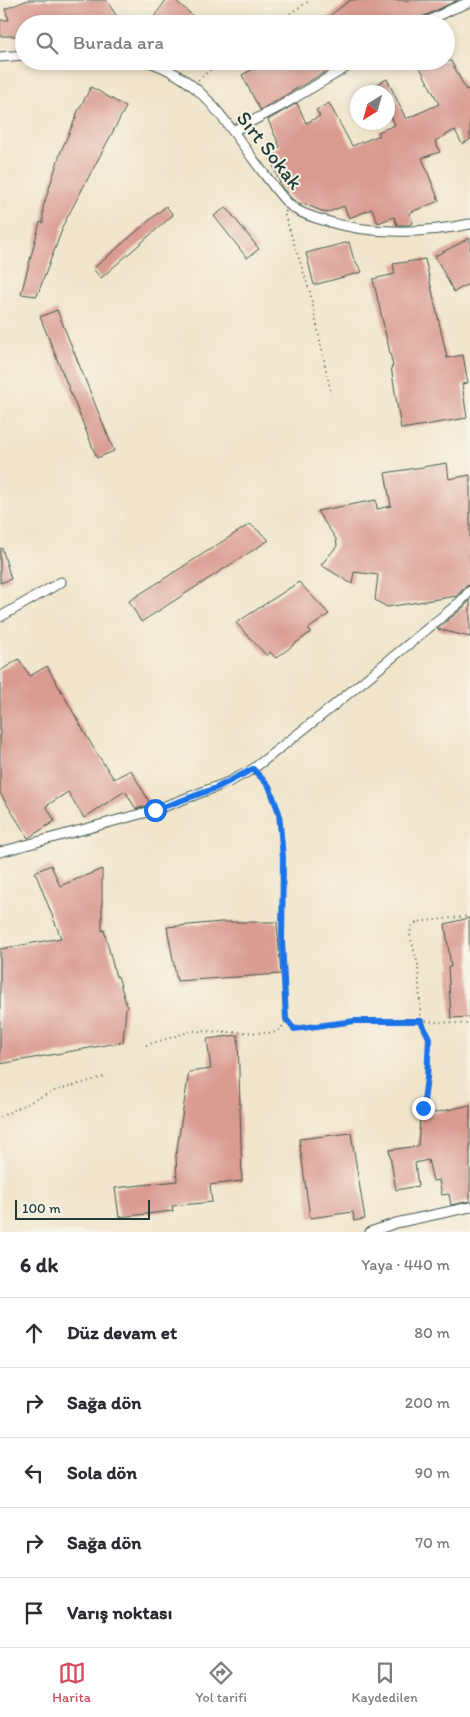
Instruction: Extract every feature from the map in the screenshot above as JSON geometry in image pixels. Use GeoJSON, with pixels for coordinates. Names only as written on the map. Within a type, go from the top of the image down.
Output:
{"type":"FeatureCollection","features":[{"type":"Feature","properties":{"kind":"street"},"geometry":{"type":"LineString","coordinates":[[440,15],[470,2]]}},
{"type":"Feature","properties":{"kind":"street"},"geometry":{"type":"LineString","coordinates":[[0,57],[15,56]]}},
{"type":"Feature","properties":{"kind":"street","name":"Sırt Sokak"},"geometry":{"type":"LineString","coordinates":[[167,70],[199,90],[218,110],[260,169],[291,206],[302,213],[338,225],[380,232],[411,232],[470,224]]}},
{"type":"Feature","properties":{"kind":"street"},"geometry":{"type":"LineString","coordinates":[[232,131],[279,107],[342,70]]}},
{"type":"Feature","properties":{"kind":"street"},"geometry":{"type":"LineString","coordinates":[[0,617],[61,582]]}},
{"type":"Feature","properties":{"kind":"street"},"geometry":{"type":"LineString","coordinates":[[0,852],[155,810],[216,788],[253,769],[460,602],[470,591]]}},
{"type":"Feature","properties":{"kind":"street"},"geometry":{"type":"LineString","coordinates":[[370,1232],[396,1223],[470,1208]]}},
{"type":"Feature","properties":{"kind":"path"},"geometry":{"type":"LineString","coordinates":[[287,15],[310,0]]}},
{"type":"Feature","properties":{"kind":"path"},"geometry":{"type":"LineString","coordinates":[[192,85],[210,70]]}},
{"type":"Feature","properties":{"kind":"path"},"geometry":{"type":"LineString","coordinates":[[291,206],[284,213],[310,292],[331,394]]}},
{"type":"Feature","properties":{"kind":"path"},"geometry":{"type":"LineString","coordinates":[[146,1045],[192,1031],[273,1033],[281,1029],[286,1019],[282,941],[283,858],[279,813],[269,786],[253,769]]}},
{"type":"Feature","properties":{"kind":"path"},"geometry":{"type":"LineString","coordinates":[[423,1108],[429,1038],[421,1021],[418,965],[410,935],[411,927],[418,922],[470,916]]}},
{"type":"Feature","properties":{"kind":"path"},"geometry":{"type":"LineString","coordinates":[[286,1019],[294,1029],[355,1021],[421,1021],[470,1024]]}},
{"type":"Feature","properties":{"kind":"path"},"geometry":{"type":"LineString","coordinates":[[0,1117],[51,1092],[107,1076]]}},
{"type":"Feature","properties":{"kind":"building"},"geometry":{"type":"Polygon","coordinates":[[[28,0],[106,0],[116,15],[15,15],[15,36],[0,36],[0,20],[9,20],[5,9],[28,0]]]}},
{"type":"Feature","properties":{"kind":"building"},"geometry":{"type":"Polygon","coordinates":[[[166,0],[175,0],[192,15],[155,15],[166,0]]]}},
{"type":"Feature","properties":{"kind":"building"},"geometry":{"type":"Polygon","coordinates":[[[350,0],[458,0],[426,15],[331,15],[350,0]]]}},
{"type":"Feature","properties":{"kind":"building"},"geometry":{"type":"Polygon","coordinates":[[[455,69],[466,90],[470,88],[470,140],[462,144],[455,130],[435,141],[440,152],[422,158],[439,201],[409,213],[413,223],[408,225],[397,225],[394,217],[378,223],[372,209],[349,218],[344,206],[326,213],[305,204],[301,205],[292,199],[281,186],[268,152],[280,147],[268,120],[297,103],[306,123],[320,116],[316,110],[329,103],[352,146],[380,135],[378,132],[383,130],[395,130],[395,96],[406,119],[439,104],[421,70],[455,69]]]}},
{"type":"Feature","properties":{"kind":"building"},"geometry":{"type":"Polygon","coordinates":[[[251,70],[329,70],[260,110],[242,75],[251,70]]]}},
{"type":"Feature","properties":{"kind":"building"},"geometry":{"type":"Polygon","coordinates":[[[387,79],[390,85],[375,85],[387,79]]]}},
{"type":"Feature","properties":{"kind":"building"},"geometry":{"type":"Polygon","coordinates":[[[91,87],[126,107],[61,229],[37,296],[21,294],[40,222],[43,223],[43,207],[61,151],[76,115],[91,87]]]}},
{"type":"Feature","properties":{"kind":"building"},"geometry":{"type":"Polygon","coordinates":[[[166,206],[173,215],[101,278],[93,269],[166,206]]]}},
{"type":"Feature","properties":{"kind":"building"},"geometry":{"type":"Polygon","coordinates":[[[226,207],[259,249],[247,258],[214,216],[226,207]]]}},
{"type":"Feature","properties":{"kind":"building"},"geometry":{"type":"Polygon","coordinates":[[[470,238],[470,283],[454,292],[435,256],[470,238]]]}},
{"type":"Feature","properties":{"kind":"building"},"geometry":{"type":"Polygon","coordinates":[[[349,242],[353,257],[362,272],[314,285],[306,253],[349,242]]]}},
{"type":"Feature","properties":{"kind":"building"},"geometry":{"type":"Polygon","coordinates":[[[425,259],[447,358],[463,355],[468,383],[462,384],[467,418],[401,429],[391,367],[393,366],[373,279],[395,274],[393,264],[425,259]]]}},
{"type":"Feature","properties":{"kind":"building"},"geometry":{"type":"Polygon","coordinates":[[[57,310],[114,451],[97,458],[40,317],[57,310]]]}},
{"type":"Feature","properties":{"kind":"building"},"geometry":{"type":"Polygon","coordinates":[[[447,463],[449,479],[470,475],[470,585],[466,586],[457,596],[387,607],[375,600],[378,575],[354,572],[352,584],[321,565],[337,546],[336,539],[317,511],[376,500],[377,509],[391,506],[385,473],[447,463]]]}},
{"type":"Feature","properties":{"kind":"building"},"geometry":{"type":"Polygon","coordinates":[[[250,524],[269,540],[141,622],[129,601],[250,524]]]}},
{"type":"Feature","properties":{"kind":"building"},"geometry":{"type":"Polygon","coordinates":[[[2,548],[11,579],[0,583],[0,549],[2,548]]]}},
{"type":"Feature","properties":{"kind":"building"},"geometry":{"type":"Polygon","coordinates":[[[299,582],[329,614],[308,629],[311,632],[276,658],[270,652],[267,656],[236,623],[299,582]]]}},
{"type":"Feature","properties":{"kind":"building"},"geometry":{"type":"Polygon","coordinates":[[[470,600],[470,637],[437,629],[464,607],[470,600]]]}},
{"type":"Feature","properties":{"kind":"building"},"geometry":{"type":"Polygon","coordinates":[[[19,659],[30,676],[47,666],[94,749],[114,779],[131,770],[151,805],[136,809],[125,791],[84,818],[68,792],[46,806],[55,821],[28,838],[0,793],[0,671],[19,659]]]}},
{"type":"Feature","properties":{"kind":"building"},"geometry":{"type":"Polygon","coordinates":[[[51,865],[60,886],[102,869],[102,931],[104,930],[116,977],[118,976],[127,1007],[123,1042],[0,1064],[0,949],[61,938],[35,872],[51,865]]]}},
{"type":"Feature","properties":{"kind":"building"},"geometry":{"type":"Polygon","coordinates":[[[469,918],[470,1017],[451,1018],[448,967],[451,967],[445,924],[469,918]]]}},
{"type":"Feature","properties":{"kind":"building"},"geometry":{"type":"Polygon","coordinates":[[[221,922],[277,922],[281,974],[177,981],[167,927],[221,922]]]}},
{"type":"Feature","properties":{"kind":"building"},"geometry":{"type":"Polygon","coordinates":[[[238,1035],[242,1181],[210,1185],[212,1202],[172,1206],[173,1211],[119,1217],[115,1188],[177,1181],[176,1155],[189,1072],[211,1069],[207,1039],[238,1035]]]}},
{"type":"Feature","properties":{"kind":"building"},"geometry":{"type":"Polygon","coordinates":[[[470,1105],[470,1201],[451,1205],[449,1194],[442,1195],[439,1180],[433,1181],[428,1160],[415,1163],[418,1186],[396,1190],[389,1150],[418,1146],[420,1116],[470,1105]]]}},
{"type":"Feature","properties":{"kind":"building"},"geometry":{"type":"Polygon","coordinates":[[[351,1133],[365,1219],[354,1221],[353,1212],[310,1218],[299,1139],[351,1133]]]}},
{"type":"Feature","properties":{"kind":"route"},"geometry":{"type":"LineString","coordinates":[[155,810],[216,788],[253,769],[269,786],[279,813],[283,858],[282,941],[286,1019],[294,1029],[355,1021],[421,1021],[429,1038],[423,1108]]}}]}
